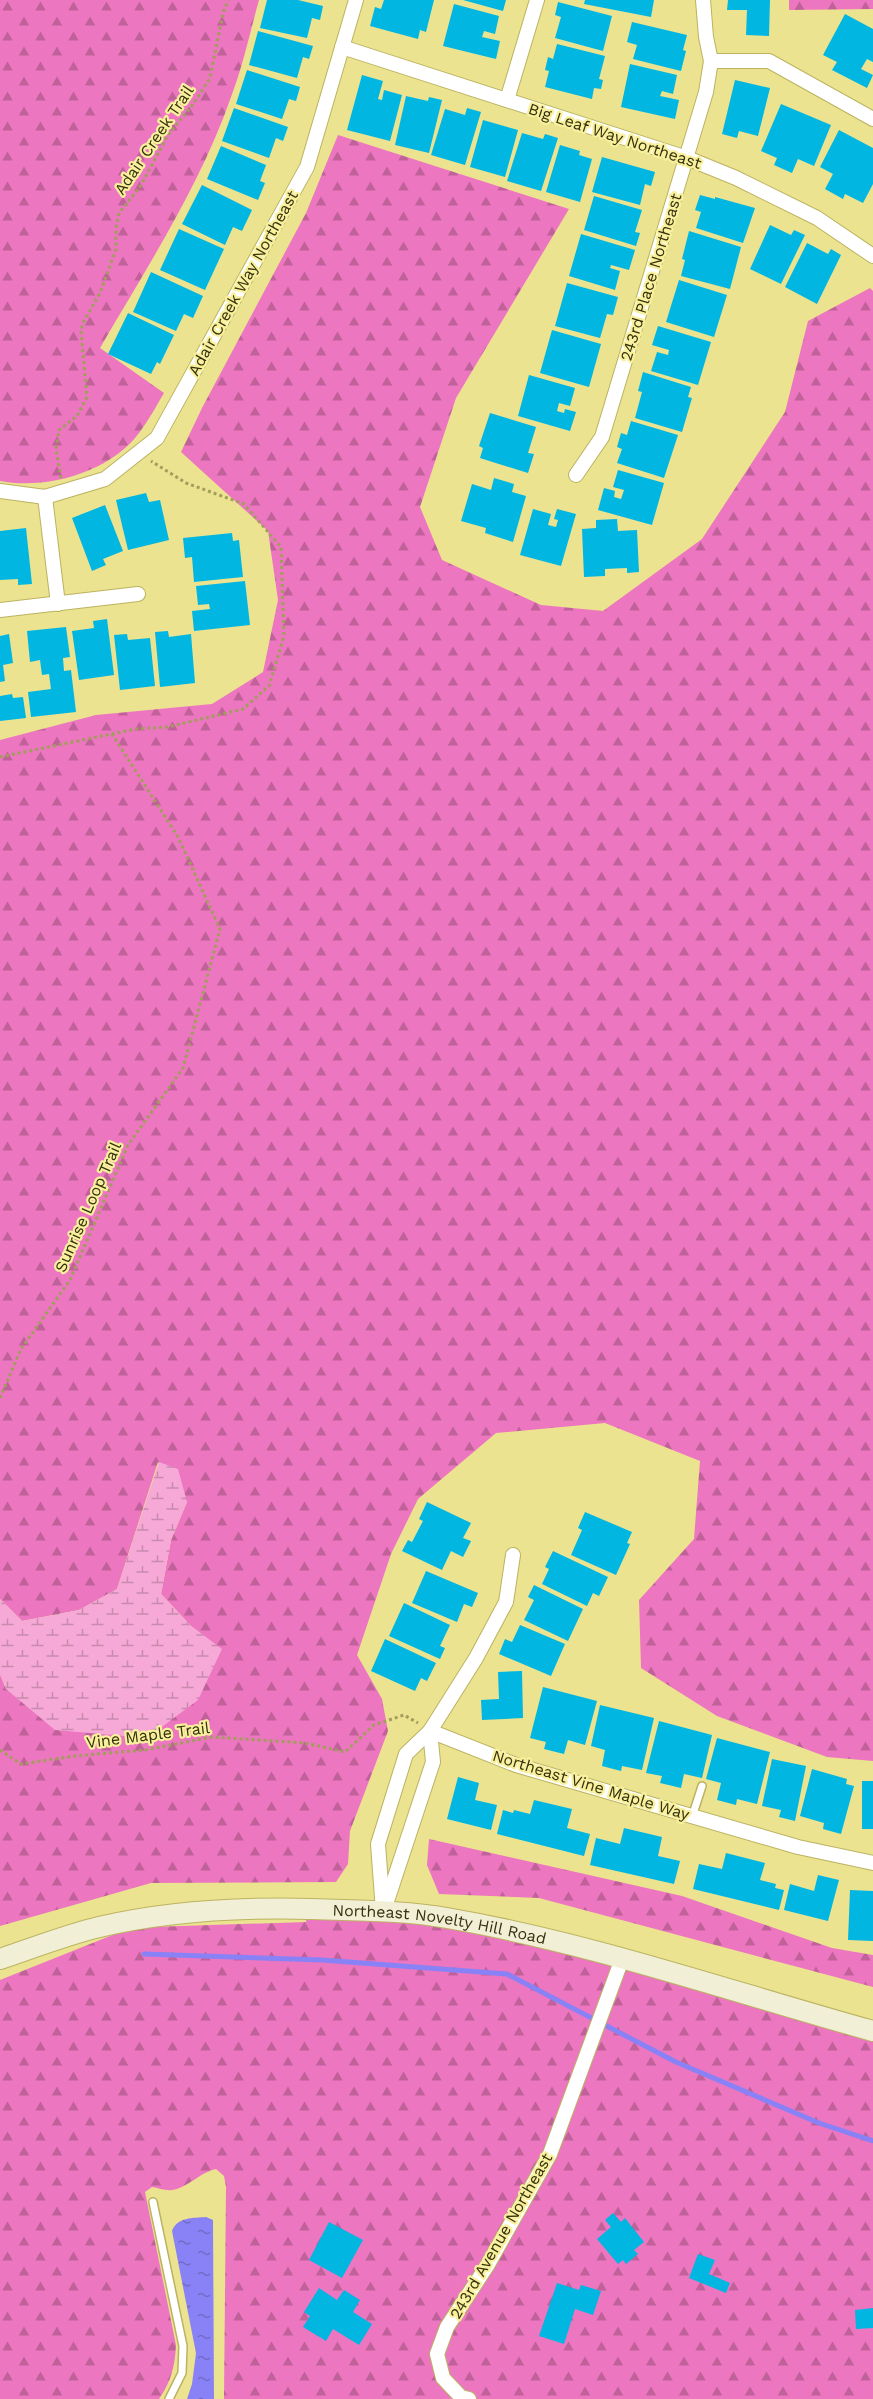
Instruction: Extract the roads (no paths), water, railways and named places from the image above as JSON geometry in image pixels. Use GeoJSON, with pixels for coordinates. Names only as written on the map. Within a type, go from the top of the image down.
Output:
{"type":"FeatureCollection","features":[{"type":"Feature","properties":{"kind":"main road","name":"Northeast Novelty Hill Road"},"geometry":{"type":"LineString","coordinates":[[0,1959],[100,1927],[199,1911],[259,1907],[383,1911],[457,1920],[622,1959],[873,2031]]}},
{"type":"Feature","properties":{"kind":"street","name":"Adair Creek Way Northeast"},"geometry":{"type":"LineString","coordinates":[[45,497],[105,479],[157,438],[307,167],[356,0]]}},
{"type":"Feature","properties":{"kind":"street"},"geometry":{"type":"LineString","coordinates":[[507,100],[537,0]]}},
{"type":"Feature","properties":{"kind":"street","name":"243rd Place Northeast"},"geometry":{"type":"LineString","coordinates":[[576,476],[602,436],[706,92],[711,61],[706,37],[703,0]]}},
{"type":"Feature","properties":{"kind":"street","name":"Big Leaf Way Northeast"},"geometry":{"type":"LineString","coordinates":[[342,47],[687,158],[736,178],[817,218],[873,256]]}},
{"type":"Feature","properties":{"kind":"street"},"geometry":{"type":"LineString","coordinates":[[711,61],[769,61],[873,118]]}},
{"type":"Feature","properties":{"kind":"street"},"geometry":{"type":"LineString","coordinates":[[0,491],[45,497],[58,604]]}},
{"type":"Feature","properties":{"kind":"street"},"geometry":{"type":"LineString","coordinates":[[0,610],[138,594]]}},
{"type":"Feature","properties":{"kind":"street"},"geometry":{"type":"LineString","coordinates":[[383,1911],[378,1844],[406,1754],[430,1731],[476,1658],[506,1602],[513,1555]]}},
{"type":"Feature","properties":{"kind":"street"},"geometry":{"type":"LineString","coordinates":[[383,1911],[433,1762],[430,1731]]}},
{"type":"Feature","properties":{"kind":"street","name":"Northeast Vine Maple Way"},"geometry":{"type":"LineString","coordinates":[[430,1731],[516,1765],[798,1847],[873,1863]]}},
{"type":"Feature","properties":{"kind":"street","name":"243rd Avenue Northeast"},"geometry":{"type":"LineString","coordinates":[[469,2399],[462,2397],[442,2378],[437,2354],[447,2327],[487,2266],[550,2154],[622,1959]]}},
{"type":"Feature","properties":{"kind":"lane"},"geometry":{"type":"LineString","coordinates":[[692,1817],[702,1786]]}},
{"type":"Feature","properties":{"kind":"lane"},"geometry":{"type":"LineString","coordinates":[[153,2202],[183,2346],[182,2373],[169,2399]]}},
{"type":"Feature","properties":{"kind":"water"},"geometry":{"type":"Polygon","coordinates":[[[206,2217],[213,2220],[214,2399],[187,2399],[192,2384],[196,2353],[172,2231],[174,2226],[182,2221],[206,2217]]]}},
{"type":"Feature","properties":{"kind":"waterway"},"geometry":{"type":"LineString","coordinates":[[144,1954],[322,1960],[507,1974],[676,2062],[819,2123],[873,2141]]}}]}
